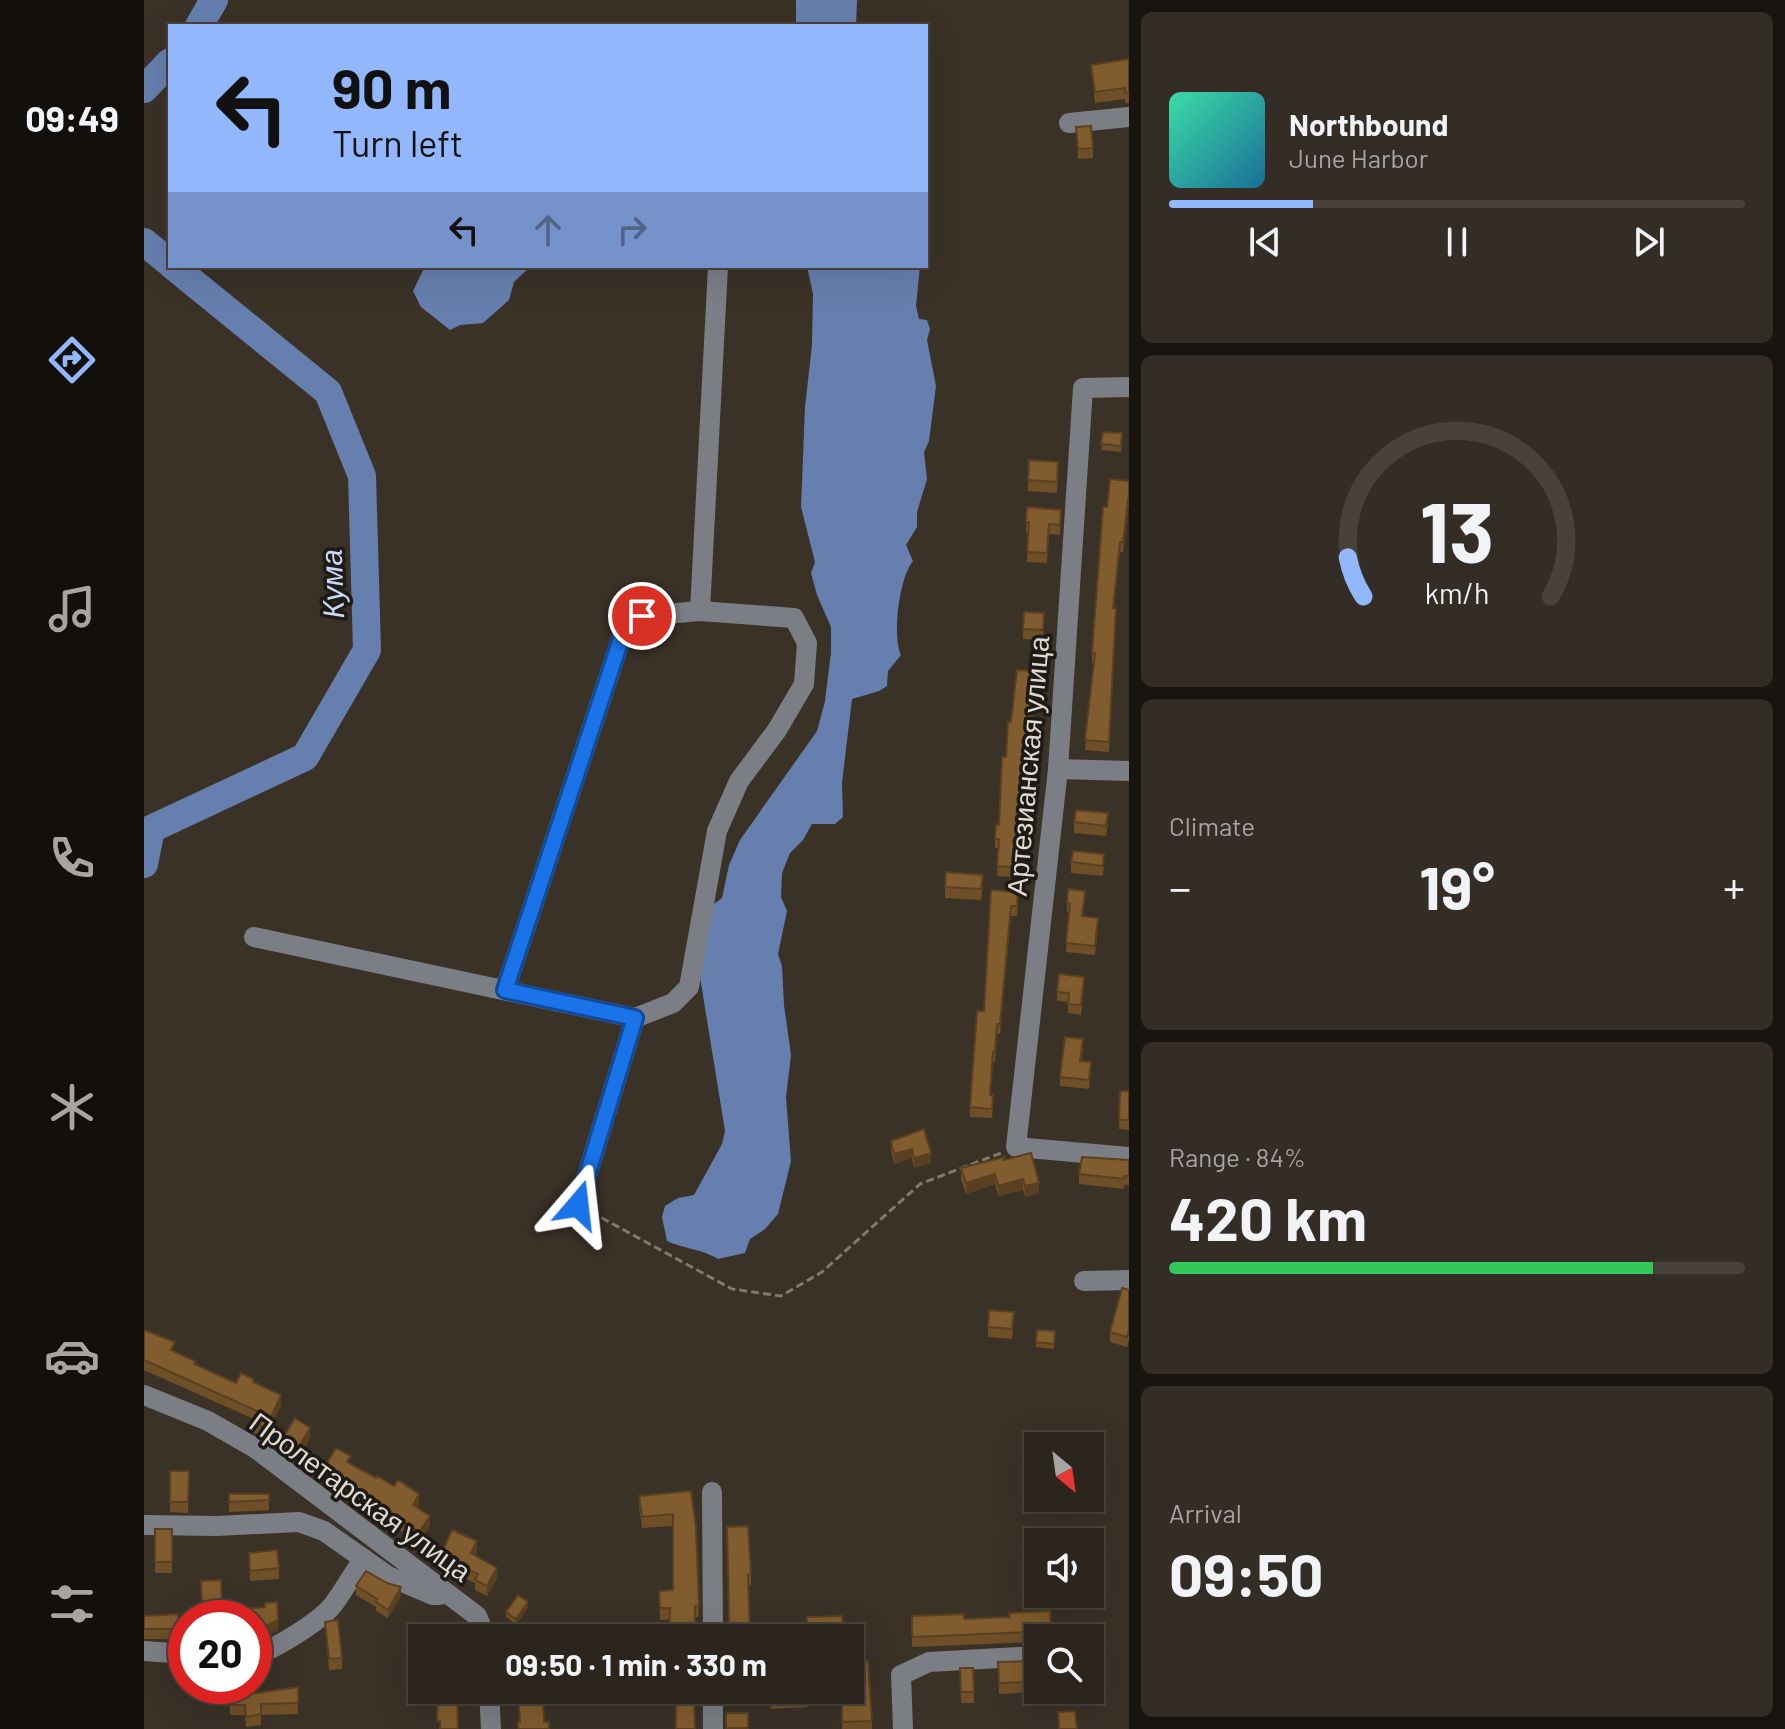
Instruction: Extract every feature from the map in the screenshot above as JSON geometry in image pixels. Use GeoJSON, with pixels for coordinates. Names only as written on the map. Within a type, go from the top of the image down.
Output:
{"type":"FeatureCollection","features":[{"type":"Feature","properties":{"kind":"street"},"geometry":{"type":"LineString","coordinates":[[1069,123],[1129,117]]}},
{"type":"Feature","properties":{"kind":"street"},"geometry":{"type":"LineString","coordinates":[[700,611],[718,268]]}},
{"type":"Feature","properties":{"kind":"street","name":"Артезианская улица"},"geometry":{"type":"LineString","coordinates":[[1016,1147],[1058,769],[1083,388],[1129,387]]}},
{"type":"Feature","properties":{"kind":"street"},"geometry":{"type":"LineString","coordinates":[[254,937],[635,1018],[673,1003],[689,987],[717,831],[739,781],[777,730],[804,684],[807,643],[794,618],[700,611],[642,616],[622,636],[505,990]]}},
{"type":"Feature","properties":{"kind":"street"},"geometry":{"type":"LineString","coordinates":[[1058,769],[1129,771]]}},
{"type":"Feature","properties":{"kind":"street"},"geometry":{"type":"LineString","coordinates":[[578,1205],[635,1018]]}},
{"type":"Feature","properties":{"kind":"street"},"geometry":{"type":"LineString","coordinates":[[1016,1147],[1129,1157]]}},
{"type":"Feature","properties":{"kind":"street"},"geometry":{"type":"LineString","coordinates":[[1084,1281],[1129,1280]]}},
{"type":"Feature","properties":{"kind":"street","name":"Пролетарская улица"},"geometry":{"type":"LineString","coordinates":[[144,1395],[208,1421],[255,1448],[477,1616],[480,1624]]}},
{"type":"Feature","properties":{"kind":"street"},"geometry":{"type":"LineString","coordinates":[[712,1492],[713,1624]]}},
{"type":"Feature","properties":{"kind":"street"},"geometry":{"type":"LineString","coordinates":[[144,1525],[217,1526],[299,1522],[324,1531],[388,1576],[433,1595],[449,1595]]}},
{"type":"Feature","properties":{"kind":"street"},"geometry":{"type":"LineString","coordinates":[[272,1646],[319,1620],[334,1604],[364,1559]]}},
{"type":"Feature","properties":{"kind":"street"},"geometry":{"type":"LineString","coordinates":[[144,1651],[168,1653]]}},
{"type":"Feature","properties":{"kind":"street"},"geometry":{"type":"LineString","coordinates":[[903,1729],[901,1675],[929,1662],[1024,1657]]}},
{"type":"Feature","properties":{"kind":"street"},"geometry":{"type":"LineString","coordinates":[[490,1704],[491,1729]]}},
{"type":"Feature","properties":{"kind":"street"},"geometry":{"type":"LineString","coordinates":[[713,1704],[713,1729]]}},
{"type":"Feature","properties":{"kind":"path"},"geometry":{"type":"LineString","coordinates":[[578,1205],[732,1289],[781,1296],[822,1272],[920,1184],[1016,1147]]}},
{"type":"Feature","properties":{"kind":"water"},"geometry":{"type":"Polygon","coordinates":[[[796,0],[857,0],[856,24],[796,24],[796,0]]]}},
{"type":"Feature","properties":{"kind":"water"},"geometry":{"type":"Polygon","coordinates":[[[424,268],[529,268],[514,282],[509,300],[483,323],[460,325],[450,330],[421,307],[413,291],[424,268]]]}},
{"type":"Feature","properties":{"kind":"water"},"geometry":{"type":"Polygon","coordinates":[[[807,268],[920,268],[916,306],[919,319],[927,320],[930,329],[927,340],[936,386],[929,441],[924,452],[927,479],[917,512],[917,527],[906,545],[913,561],[904,580],[898,607],[897,635],[901,655],[888,671],[887,686],[852,699],[842,783],[843,817],[835,824],[812,824],[803,840],[790,853],[782,873],[781,897],[787,911],[778,954],[782,966],[791,1055],[786,1097],[791,1161],[778,1214],[765,1229],[750,1239],[745,1253],[718,1259],[667,1241],[662,1217],[665,1206],[678,1198],[694,1195],[722,1144],[725,1131],[700,977],[708,908],[722,898],[729,865],[740,840],[817,731],[825,701],[831,627],[811,573],[815,562],[801,507],[813,294],[807,268]]]}},
{"type":"Feature","properties":{"kind":"building"},"geometry":{"type":"Polygon","coordinates":[[[1129,59],[1129,92],[1125,93],[1125,88],[1095,92],[1091,65],[1129,59]]]}},
{"type":"Feature","properties":{"kind":"building"},"geometry":{"type":"Polygon","coordinates":[[[1091,126],[1093,148],[1078,149],[1076,127],[1091,126]]]}},
{"type":"Feature","properties":{"kind":"building"},"geometry":{"type":"Polygon","coordinates":[[[1103,432],[1122,433],[1121,446],[1101,444],[1103,432]]]}},
{"type":"Feature","properties":{"kind":"building"},"geometry":{"type":"Polygon","coordinates":[[[1029,460],[1058,462],[1057,482],[1028,480],[1029,460]]]}},
{"type":"Feature","properties":{"kind":"building"},"geometry":{"type":"Polygon","coordinates":[[[1110,479],[1129,481],[1129,493],[1113,608],[1116,608],[1109,742],[1085,740],[1095,653],[1092,653],[1103,507],[1107,507],[1110,479]]]}},
{"type":"Feature","properties":{"kind":"building"},"geometry":{"type":"Polygon","coordinates":[[[1027,507],[1061,510],[1060,525],[1049,524],[1047,553],[1027,552],[1027,507]]]}},
{"type":"Feature","properties":{"kind":"building"},"geometry":{"type":"Polygon","coordinates":[[[1024,612],[1044,613],[1043,630],[1023,629],[1024,612]]]}},
{"type":"Feature","properties":{"kind":"building"},"geometry":{"type":"Polygon","coordinates":[[[1017,670],[1037,671],[1029,742],[1026,741],[1014,867],[997,866],[999,839],[995,839],[996,824],[999,825],[1002,757],[1006,757],[1008,722],[1011,722],[1017,670]]]}},
{"type":"Feature","properties":{"kind":"building"},"geometry":{"type":"Polygon","coordinates":[[[1076,810],[1108,813],[1106,826],[1074,822],[1076,810]]]}},
{"type":"Feature","properties":{"kind":"building"},"geometry":{"type":"Polygon","coordinates":[[[1073,851],[1104,854],[1103,866],[1071,862],[1073,851]]]}},
{"type":"Feature","properties":{"kind":"building"},"geometry":{"type":"Polygon","coordinates":[[[946,872],[983,875],[981,889],[945,887],[946,872]]]}},
{"type":"Feature","properties":{"kind":"building"},"geometry":{"type":"Polygon","coordinates":[[[1068,889],[1085,891],[1082,916],[1098,918],[1095,946],[1066,943],[1070,904],[1067,903],[1068,889]]]}},
{"type":"Feature","properties":{"kind":"building"},"geometry":{"type":"Polygon","coordinates":[[[991,890],[1018,892],[1017,906],[1011,906],[1000,1024],[997,1024],[993,1052],[992,1109],[970,1107],[977,1011],[984,1011],[991,890]]]}},
{"type":"Feature","properties":{"kind":"building"},"geometry":{"type":"Polygon","coordinates":[[[1059,974],[1084,977],[1081,1005],[1068,1004],[1069,993],[1057,992],[1059,974]]]}},
{"type":"Feature","properties":{"kind":"building"},"geometry":{"type":"Polygon","coordinates":[[[1065,1037],[1083,1039],[1080,1061],[1091,1062],[1089,1080],[1060,1077],[1065,1037]]]}},
{"type":"Feature","properties":{"kind":"building"},"geometry":{"type":"Polygon","coordinates":[[[1120,1091],[1129,1091],[1129,1120],[1119,1120],[1120,1091]]]}},
{"type":"Feature","properties":{"kind":"building"},"geometry":{"type":"Polygon","coordinates":[[[924,1129],[931,1153],[914,1158],[912,1149],[894,1154],[891,1141],[924,1129]]]}},
{"type":"Feature","properties":{"kind":"building"},"geometry":{"type":"Polygon","coordinates":[[[1031,1153],[1039,1183],[1025,1186],[1023,1179],[998,1186],[995,1174],[966,1183],[961,1168],[1004,1157],[1004,1160],[1031,1153]]]}},
{"type":"Feature","properties":{"kind":"building"},"geometry":{"type":"Polygon","coordinates":[[[1082,1157],[1129,1160],[1129,1176],[1124,1176],[1124,1179],[1079,1174],[1082,1157]]]}},
{"type":"Feature","properties":{"kind":"building"},"geometry":{"type":"Polygon","coordinates":[[[1122,1288],[1129,1290],[1127,1337],[1110,1332],[1122,1288]]]}},
{"type":"Feature","properties":{"kind":"building"},"geometry":{"type":"Polygon","coordinates":[[[989,1310],[1014,1312],[1012,1329],[988,1327],[989,1310]]]}},
{"type":"Feature","properties":{"kind":"building"},"geometry":{"type":"Polygon","coordinates":[[[144,1330],[175,1342],[171,1350],[195,1361],[194,1364],[236,1383],[241,1373],[281,1395],[266,1428],[254,1423],[259,1412],[144,1360],[144,1330]]]}},
{"type":"Feature","properties":{"kind":"building"},"geometry":{"type":"Polygon","coordinates":[[[1037,1330],[1055,1331],[1054,1344],[1036,1342],[1037,1330]]]}},
{"type":"Feature","properties":{"kind":"building"},"geometry":{"type":"Polygon","coordinates":[[[295,1418],[310,1428],[297,1450],[281,1441],[295,1418]]]}},
{"type":"Feature","properties":{"kind":"building"},"geometry":{"type":"Polygon","coordinates":[[[336,1448],[351,1456],[347,1462],[394,1486],[398,1480],[419,1494],[413,1505],[430,1516],[419,1532],[377,1505],[375,1508],[362,1501],[364,1499],[341,1485],[344,1480],[324,1468],[336,1448]]]}},
{"type":"Feature","properties":{"kind":"building"},"geometry":{"type":"Polygon","coordinates":[[[170,1471],[189,1471],[188,1502],[170,1502],[170,1471]]]}},
{"type":"Feature","properties":{"kind":"building"},"geometry":{"type":"Polygon","coordinates":[[[691,1491],[696,1527],[699,1606],[695,1606],[695,1624],[669,1624],[670,1608],[660,1608],[659,1591],[673,1590],[673,1514],[642,1517],[639,1496],[691,1491]]]}},
{"type":"Feature","properties":{"kind":"building"},"geometry":{"type":"Polygon","coordinates":[[[229,1494],[269,1494],[269,1500],[229,1502],[229,1494]]]}},
{"type":"Feature","properties":{"kind":"building"},"geometry":{"type":"Polygon","coordinates":[[[748,1526],[750,1624],[729,1624],[727,1527],[748,1526]]]}},
{"type":"Feature","properties":{"kind":"building"},"geometry":{"type":"Polygon","coordinates":[[[155,1529],[172,1529],[172,1562],[155,1562],[155,1529]]]}},
{"type":"Feature","properties":{"kind":"building"},"geometry":{"type":"Polygon","coordinates":[[[452,1530],[477,1541],[471,1553],[497,1568],[487,1586],[475,1580],[478,1574],[440,1556],[452,1530]]]}},
{"type":"Feature","properties":{"kind":"building"},"geometry":{"type":"Polygon","coordinates":[[[277,1550],[279,1568],[250,1571],[249,1553],[277,1550]]]}},
{"type":"Feature","properties":{"kind":"building"},"geometry":{"type":"Polygon","coordinates":[[[366,1571],[401,1587],[388,1610],[356,1586],[366,1571]]]}},
{"type":"Feature","properties":{"kind":"building"},"geometry":{"type":"Polygon","coordinates":[[[221,1580],[222,1600],[202,1600],[201,1581],[221,1580]]]}},
{"type":"Feature","properties":{"kind":"building"},"geometry":{"type":"Polygon","coordinates":[[[518,1595],[528,1602],[516,1619],[506,1612],[518,1595]]]}},
{"type":"Feature","properties":{"kind":"building"},"geometry":{"type":"Polygon","coordinates":[[[272,1602],[277,1602],[278,1620],[272,1623],[272,1602]]]}},
{"type":"Feature","properties":{"kind":"building"},"geometry":{"type":"Polygon","coordinates":[[[1050,1611],[1051,1624],[1024,1624],[1024,1632],[912,1637],[912,1616],[964,1614],[964,1619],[1010,1617],[1009,1613],[1050,1611]]]}},
{"type":"Feature","properties":{"kind":"building"},"geometry":{"type":"Polygon","coordinates":[[[168,1615],[168,1629],[144,1629],[144,1616],[168,1615]]]}},
{"type":"Feature","properties":{"kind":"building"},"geometry":{"type":"Polygon","coordinates":[[[842,1616],[842,1624],[807,1624],[807,1617],[842,1616]]]}},
{"type":"Feature","properties":{"kind":"building"},"geometry":{"type":"Polygon","coordinates":[[[338,1620],[342,1658],[329,1659],[325,1622],[338,1620]]]}},
{"type":"Feature","properties":{"kind":"building"},"geometry":{"type":"Polygon","coordinates":[[[864,1661],[868,1661],[872,1721],[842,1722],[842,1704],[864,1704],[864,1661]]]}},
{"type":"Feature","properties":{"kind":"building"},"geometry":{"type":"Polygon","coordinates":[[[1024,1661],[1024,1682],[999,1683],[998,1662],[1024,1661]]]}},
{"type":"Feature","properties":{"kind":"building"},"geometry":{"type":"Polygon","coordinates":[[[960,1668],[973,1668],[974,1692],[961,1692],[960,1668]]]}},
{"type":"Feature","properties":{"kind":"building"},"geometry":{"type":"Polygon","coordinates":[[[298,1687],[298,1703],[272,1704],[272,1691],[298,1687]]]}},
{"type":"Feature","properties":{"kind":"building"},"geometry":{"type":"Polygon","coordinates":[[[261,1704],[261,1714],[246,1717],[245,1705],[230,1705],[261,1704]]]}},
{"type":"Feature","properties":{"kind":"building"},"geometry":{"type":"Polygon","coordinates":[[[438,1704],[457,1704],[458,1729],[440,1729],[440,1721],[437,1721],[438,1704]]]}},
{"type":"Feature","properties":{"kind":"building"},"geometry":{"type":"Polygon","coordinates":[[[519,1704],[543,1704],[544,1722],[549,1722],[549,1729],[518,1729],[519,1704]]]}},
{"type":"Feature","properties":{"kind":"building"},"geometry":{"type":"Polygon","coordinates":[[[676,1704],[694,1704],[695,1729],[676,1729],[676,1704]]]}},
{"type":"Feature","properties":{"kind":"building"},"geometry":{"type":"Polygon","coordinates":[[[1075,1711],[1077,1729],[1059,1729],[1058,1712],[1075,1711]]]}},
{"type":"Feature","properties":{"kind":"building"},"geometry":{"type":"Polygon","coordinates":[[[726,1713],[748,1713],[748,1728],[726,1728],[726,1713]]]}},
{"type":"Feature","properties":{"kind":"waterway","name":"Кума"},"geometry":{"type":"LineString","coordinates":[[200,24],[214,0]]}},
{"type":"Feature","properties":{"kind":"waterway","name":"Кума"},"geometry":{"type":"LineString","coordinates":[[144,89],[168,64]]}},
{"type":"Feature","properties":{"kind":"waterway","name":"Кума"},"geometry":{"type":"LineString","coordinates":[[144,242],[168,261]]}},
{"type":"Feature","properties":{"kind":"waterway","name":"Кума"},"geometry":{"type":"LineString","coordinates":[[144,864],[151,829],[305,757],[367,650],[362,476],[328,392],[175,268]]}},
{"type":"Feature","properties":{"kind":"route"},"geometry":{"type":"LineString","coordinates":[[578,1205],[635,1018],[505,990],[622,636],[642,616]]}}]}
